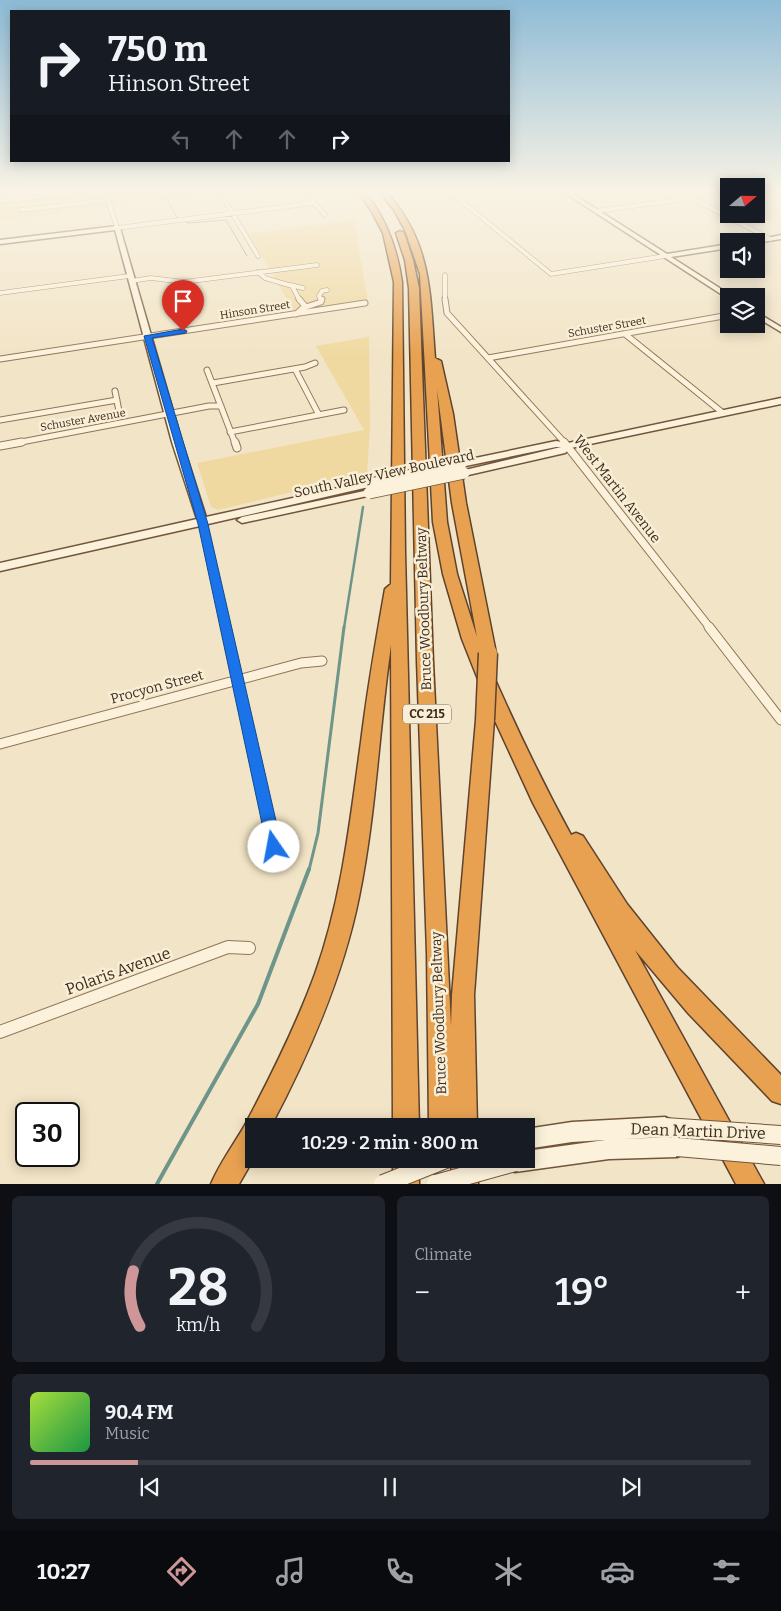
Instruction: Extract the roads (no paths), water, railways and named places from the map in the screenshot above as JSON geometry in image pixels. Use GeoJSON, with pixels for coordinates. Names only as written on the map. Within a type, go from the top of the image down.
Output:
{"type":"FeatureCollection","features":[{"type":"Feature","properties":{"kind":"highway","name":"Bruce Woodbury Beltway"},"geometry":{"type":"LineString","coordinates":[[392,246],[398,282],[398,552],[406,1118]]}},
{"type":"Feature","properties":{"kind":"highway","name":"Bruce Woodbury Beltway"},"geometry":{"type":"LineString","coordinates":[[405,246],[414,288],[425,661],[438,953],[442,1118]]}},
{"type":"Feature","properties":{"kind":"highway"},"geometry":{"type":"LineString","coordinates":[[416,246],[426,289],[434,451],[442,531],[450,574],[492,716],[540,797],[751,1184]]}},
{"type":"Feature","properties":{"kind":"highway"},"geometry":{"type":"LineString","coordinates":[[427,328],[449,415],[459,502],[488,653],[492,716],[463,995],[464,1118]]}},
{"type":"Feature","properties":{"kind":"highway"},"geometry":{"type":"LineString","coordinates":[[261,1118],[287,1071],[322,987],[343,920],[356,852],[373,713],[398,552]]}},
{"type":"Feature","properties":{"kind":"highway"},"geometry":{"type":"LineString","coordinates":[[492,716],[637,937],[717,1030],[781,1092]]}},
{"type":"Feature","properties":{"kind":"highway"},"geometry":{"type":"LineString","coordinates":[[224,1184],[245,1148]]}},
{"type":"Feature","properties":{"kind":"highway"},"geometry":{"type":"LineString","coordinates":[[406,1168],[406,1184]]}},
{"type":"Feature","properties":{"kind":"highway"},"geometry":{"type":"LineString","coordinates":[[444,1184],[445,1168]]}},
{"type":"Feature","properties":{"kind":"highway"},"geometry":{"type":"LineString","coordinates":[[464,1168],[465,1184]]}},
{"type":"Feature","properties":{"kind":"main road"},"geometry":{"type":"LineString","coordinates":[[121,246],[169,415],[203,524]]}},
{"type":"Feature","properties":{"kind":"main road"},"geometry":{"type":"LineString","coordinates":[[650,246],[720,291]]}},
{"type":"Feature","properties":{"kind":"main road"},"geometry":{"type":"LineString","coordinates":[[665,256],[720,247]]}},
{"type":"Feature","properties":{"kind":"main road"},"geometry":{"type":"LineString","coordinates":[[765,320],[780,330]]}},
{"type":"Feature","properties":{"kind":"main road","name":"South Valley View Boulevard"},"geometry":{"type":"LineString","coordinates":[[0,568],[203,524],[223,524],[463,468],[562,451],[568,446],[779,401]]}},
{"type":"Feature","properties":{"kind":"main road","name":"Dean Martin Drive"},"geometry":{"type":"LineString","coordinates":[[535,1138],[572,1132],[665,1126],[781,1135]]}},
{"type":"Feature","properties":{"kind":"main road","name":"Dean Martin Drive"},"geometry":{"type":"LineString","coordinates":[[436,1184],[470,1172],[515,1162],[609,1149],[677,1147],[781,1156]]}},
{"type":"Feature","properties":{"kind":"main road"},"geometry":{"type":"LineString","coordinates":[[383,1184],[423,1168]]}},
{"type":"Feature","properties":{"kind":"street"},"geometry":{"type":"LineString","coordinates":[[252,246],[258,256]]}},
{"type":"Feature","properties":{"kind":"street"},"geometry":{"type":"LineString","coordinates":[[517,246],[550,274],[665,256]]}},
{"type":"Feature","properties":{"kind":"street"},"geometry":{"type":"LineString","coordinates":[[0,293],[130,278],[151,278],[182,282],[317,265]]}},
{"type":"Feature","properties":{"kind":"street"},"geometry":{"type":"LineString","coordinates":[[258,272],[265,278],[303,288]]}},
{"type":"Feature","properties":{"kind":"street","name":"West Martin Avenue"},"geometry":{"type":"LineString","coordinates":[[445,275],[445,308],[447,313],[568,446],[781,720]]}},
{"type":"Feature","properties":{"kind":"street"},"geometry":{"type":"LineString","coordinates":[[290,284],[297,297],[303,302],[305,306],[303,308]]}},
{"type":"Feature","properties":{"kind":"street"},"geometry":{"type":"LineString","coordinates":[[296,314],[303,308],[321,302],[322,299],[319,296],[322,291],[327,290]]}},
{"type":"Feature","properties":{"kind":"street","name":"Hinson Street"},"geometry":{"type":"LineString","coordinates":[[0,360],[365,303]]}},
{"type":"Feature","properties":{"kind":"street","name":"Schuster Street"},"geometry":{"type":"LineString","coordinates":[[488,358],[720,317]]}},
{"type":"Feature","properties":{"kind":"street"},"geometry":{"type":"LineString","coordinates":[[625,334],[723,413]]}},
{"type":"Feature","properties":{"kind":"street"},"geometry":{"type":"LineString","coordinates":[[213,383],[295,369],[315,363]]}},
{"type":"Feature","properties":{"kind":"street"},"geometry":{"type":"LineString","coordinates":[[295,369],[319,415]]}},
{"type":"Feature","properties":{"kind":"street"},"geometry":{"type":"LineString","coordinates":[[207,370],[237,448]]}},
{"type":"Feature","properties":{"kind":"street"},"geometry":{"type":"LineString","coordinates":[[115,391],[120,416]]}},
{"type":"Feature","properties":{"kind":"street"},"geometry":{"type":"LineString","coordinates":[[0,420],[117,400]]}},
{"type":"Feature","properties":{"kind":"street","name":"Schuster Avenue"},"geometry":{"type":"LineString","coordinates":[[0,446],[169,415],[184,415],[221,406]]}},
{"type":"Feature","properties":{"kind":"street"},"geometry":{"type":"LineString","coordinates":[[230,432],[344,410]]}},
{"type":"Feature","properties":{"kind":"street"},"geometry":{"type":"LineString","coordinates":[[203,524],[239,679],[274,847]]}},
{"type":"Feature","properties":{"kind":"street","name":"Procyon Street"},"geometry":{"type":"LineString","coordinates":[[0,744],[301,663],[322,661]]}},
{"type":"Feature","properties":{"kind":"street","name":"Polaris Avenue"},"geometry":{"type":"LineString","coordinates":[[0,1032],[228,947],[249,948]]}},
{"type":"Feature","properties":{"kind":"waterway"},"geometry":{"type":"LineString","coordinates":[[241,246],[247,256]]}},
{"type":"Feature","properties":{"kind":"waterway"},"geometry":{"type":"LineString","coordinates":[[344,628],[363,507]]}},
{"type":"Feature","properties":{"kind":"waterway"},"geometry":{"type":"LineString","coordinates":[[309,870],[318,833],[344,627]]}},
{"type":"Feature","properties":{"kind":"waterway"},"geometry":{"type":"LineString","coordinates":[[157,1184],[258,1004],[309,869]]}}]}
